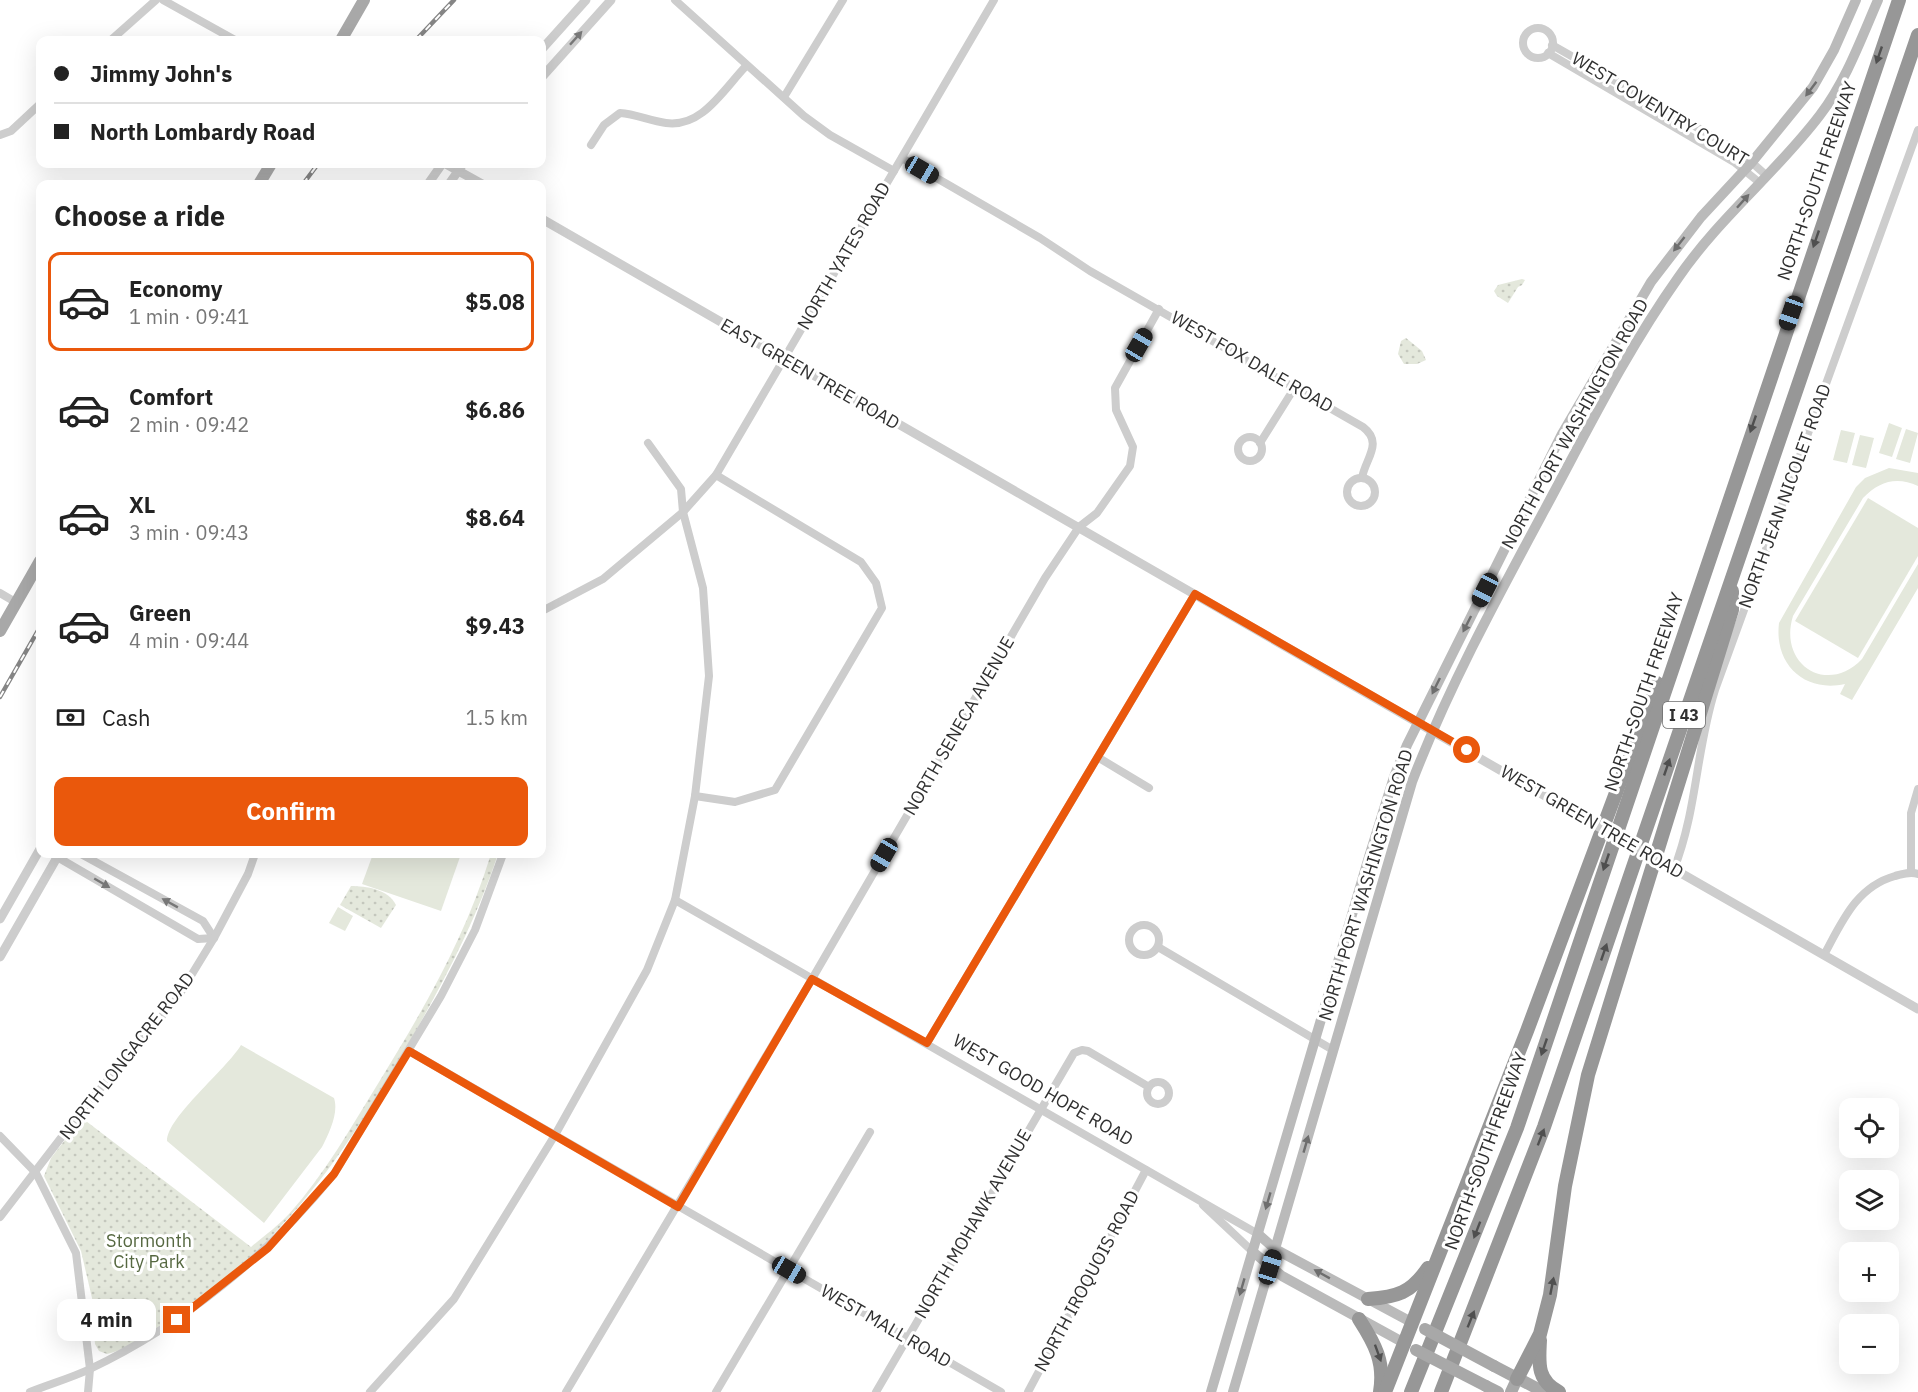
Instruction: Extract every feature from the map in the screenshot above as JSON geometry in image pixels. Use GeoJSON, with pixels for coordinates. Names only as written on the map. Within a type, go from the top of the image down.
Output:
{"type":"FeatureCollection","features":[{"type":"Feature","properties":{"kind":"highway","name":"NORTH-SOUTH FREEWAY"},"geometry":{"type":"LineString","coordinates":[[1411,1392],[1516,1128],[1899,0]]}},
{"type":"Feature","properties":{"kind":"highway","name":"I 43"},"geometry":{"type":"LineString","coordinates":[[1441,1392],[1544,1127],[1918,35]]}},
{"type":"Feature","properties":{"kind":"highway"},"geometry":{"type":"LineString","coordinates":[[1559,1392],[1542,1378],[1539,1365],[1540,1334],[1555,1271],[1565,1186],[1584,1088],[1732,610],[1733,577]]}},
{"type":"Feature","properties":{"kind":"highway"},"geometry":{"type":"LineString","coordinates":[[1385,1392],[1411,1347],[1439,1252],[1527,1031],[1670,648],[1692,608]]}},
{"type":"Feature","properties":{"kind":"highway"},"geometry":{"type":"LineString","coordinates":[[1368,1299],[1394,1298],[1417,1283],[1439,1252]]}},
{"type":"Feature","properties":{"kind":"highway"},"geometry":{"type":"LineString","coordinates":[[1359,1319],[1379,1352],[1382,1365],[1380,1392]]}},
{"type":"Feature","properties":{"kind":"highway"},"geometry":{"type":"LineString","coordinates":[[1514,1386],[1540,1334]]}},
{"type":"Feature","properties":{"kind":"main road"},"geometry":{"type":"LineString","coordinates":[[343,36],[364,0]]}},
{"type":"Feature","properties":{"kind":"main road","name":"NORTH PORT WASHINGTON ROAD"},"geometry":{"type":"LineString","coordinates":[[1211,1392],[1394,777],[1419,722],[1562,434],[1634,312],[1678,244],[1748,166],[1820,77],[1856,0]]}},
{"type":"Feature","properties":{"kind":"main road","name":"NORTH PORT WASHINGTON ROAD"},"geometry":{"type":"LineString","coordinates":[[1233,1392],[1412,782],[1433,730],[1477,638],[1579,444],[1651,321],[1698,251],[1822,112],[1848,69],[1878,0]]}},
{"type":"Feature","properties":{"kind":"main road"},"geometry":{"type":"LineString","coordinates":[[0,631],[36,568]]}},
{"type":"Feature","properties":{"kind":"main road"},"geometry":{"type":"LineString","coordinates":[[1394,777],[1412,782]]}},
{"type":"Feature","properties":{"kind":"main road"},"geometry":{"type":"LineString","coordinates":[[1335,973],[1354,981]]}},
{"type":"Feature","properties":{"kind":"main road","name":"WEST GOOD HOPE ROAD"},"geometry":{"type":"LineString","coordinates":[[1258,1234],[1275,1249],[1494,1366],[1514,1386],[1544,1392]]}},
{"type":"Feature","properties":{"kind":"main road","name":"WEST GOOD HOPE ROAD"},"geometry":{"type":"LineString","coordinates":[[1252,1251],[1270,1267],[1359,1319],[1492,1389]]}},
{"type":"Feature","properties":{"kind":"main road"},"geometry":{"type":"LineString","coordinates":[[1232,1322],[1252,1328]]}},
{"type":"Feature","properties":{"kind":"main road"},"geometry":{"type":"LineString","coordinates":[[1219,1364],[1240,1371]]}},
{"type":"Feature","properties":{"kind":"street"},"geometry":{"type":"LineString","coordinates":[[116,36],[156,0]]}},
{"type":"Feature","properties":{"kind":"street"},"geometry":{"type":"LineString","coordinates":[[163,0],[228,36]]}},
{"type":"Feature","properties":{"kind":"street"},"geometry":{"type":"LineString","coordinates":[[177,7],[184,0]]}},
{"type":"Feature","properties":{"kind":"street"},"geometry":{"type":"LineString","coordinates":[[546,45],[586,0]]}},
{"type":"Feature","properties":{"kind":"street"},"geometry":{"type":"LineString","coordinates":[[546,73],[611,0]]}},
{"type":"Feature","properties":{"kind":"street"},"geometry":{"type":"LineString","coordinates":[[675,0],[746,66],[830,135],[894,171]]}},
{"type":"Feature","properties":{"kind":"street"},"geometry":{"type":"LineString","coordinates":[[784,98],[843,0]]}},
{"type":"Feature","properties":{"kind":"street","name":"NORTH YATES ROAD"},"geometry":{"type":"LineString","coordinates":[[546,609],[603,579],[683,512],[716,475],[994,0]]}},
{"type":"Feature","properties":{"kind":"street","name":"WEST COVENTRY COURT"},"geometry":{"type":"LineString","coordinates":[[1543,28],[1551,35],[1552,45],[1548,53],[1540,57],[1527,53],[1523,45],[1525,35],[1533,29],[1543,28]]}},
{"type":"Feature","properties":{"kind":"street","name":"WEST COVENTRY COURT"},"geometry":{"type":"LineString","coordinates":[[1552,45],[1740,152],[1748,166]]}},
{"type":"Feature","properties":{"kind":"street","name":"WEST COVENTRY COURT"},"geometry":{"type":"LineString","coordinates":[[1548,53],[1748,166],[1763,179]]}},
{"type":"Feature","properties":{"kind":"street"},"geometry":{"type":"LineString","coordinates":[[591,145],[604,124],[620,112],[664,123],[683,124],[697,118],[746,66]]}},
{"type":"Feature","properties":{"kind":"street"},"geometry":{"type":"LineString","coordinates":[[0,135],[11,131],[36,108]]}},
{"type":"Feature","properties":{"kind":"street","name":"NORTH JEAN NICOLET ROAD"},"geometry":{"type":"LineString","coordinates":[[1670,866],[1691,814],[1702,741],[1715,690],[1918,130]]}},
{"type":"Feature","properties":{"kind":"street","name":"WEST FOX DALE ROAD"},"geometry":{"type":"LineString","coordinates":[[902,158],[1040,238],[1090,271],[1295,387],[1371,434],[1372,452],[1362,478]]}},
{"type":"Feature","properties":{"kind":"street"},"geometry":{"type":"LineString","coordinates":[[431,180],[441,168]]}},
{"type":"Feature","properties":{"kind":"street"},"geometry":{"type":"LineString","coordinates":[[461,168],[477,180]]}},
{"type":"Feature","properties":{"kind":"street","name":"EAST GREEN TREE ROAD"},"geometry":{"type":"LineString","coordinates":[[546,221],[784,360],[1079,527]]}},
{"type":"Feature","properties":{"kind":"street","name":"NORTH SENECA AVENUE"},"geometry":{"type":"LineString","coordinates":[[566,1392],[678,1207],[1045,578],[1079,527],[1097,513],[1132,461],[1133,447],[1116,410],[1115,388],[1159,309]]}},
{"type":"Feature","properties":{"kind":"street"},"geometry":{"type":"LineString","coordinates":[[1260,443],[1295,387]]}},
{"type":"Feature","properties":{"kind":"street"},"geometry":{"type":"LineString","coordinates":[[370,1392],[454,1299],[555,1135],[647,970],[675,900],[695,796],[709,676],[703,588],[683,512],[681,489],[648,443]]}},
{"type":"Feature","properties":{"kind":"street"},"geometry":{"type":"LineString","coordinates":[[695,796],[735,802],[775,790],[882,608],[876,583],[861,562],[716,475]]}},
{"type":"Feature","properties":{"kind":"street","name":"WEST GREEN TREE ROAD"},"geometry":{"type":"LineString","coordinates":[[1079,527],[1918,1009]]}},
{"type":"Feature","properties":{"kind":"street"},"geometry":{"type":"LineString","coordinates":[[0,593],[16,603]]}},
{"type":"Feature","properties":{"kind":"street"},"geometry":{"type":"LineString","coordinates":[[927,1043],[1195,594]]}},
{"type":"Feature","properties":{"kind":"street"},"geometry":{"type":"LineString","coordinates":[[1099,758],[1149,788]]}},
{"type":"Feature","properties":{"kind":"street"},"geometry":{"type":"LineString","coordinates":[[1824,955],[1852,905],[1863,893],[1881,880],[1915,873],[1911,813],[1918,789]]}},
{"type":"Feature","properties":{"kind":"street"},"geometry":{"type":"LineString","coordinates":[[0,919],[36,856]]}},
{"type":"Feature","properties":{"kind":"street"},"geometry":{"type":"LineString","coordinates":[[0,957],[54,858]]}},
{"type":"Feature","properties":{"kind":"street"},"geometry":{"type":"LineString","coordinates":[[61,858],[198,939],[214,938],[203,921],[88,858]]}},
{"type":"Feature","properties":{"kind":"street","name":"NORTH LONGACRE ROAD"},"geometry":{"type":"LineString","coordinates":[[0,1217],[84,1108],[178,997],[214,938],[248,874],[254,858]]}},
{"type":"Feature","properties":{"kind":"street"},"geometry":{"type":"LineString","coordinates":[[30,1392],[90,1369],[177,1320],[268,1248],[334,1174],[441,996],[475,930],[502,858]]}},
{"type":"Feature","properties":{"kind":"street","name":"WEST GOOD HOPE ROAD"},"geometry":{"type":"LineString","coordinates":[[675,900],[1258,1234]]}},
{"type":"Feature","properties":{"kind":"street"},"geometry":{"type":"LineString","coordinates":[[8,906],[24,914]]}},
{"type":"Feature","properties":{"kind":"street"},"geometry":{"type":"LineString","coordinates":[[1141,925],[1150,926],[1159,938],[1158,947],[1150,954],[1141,955],[1130,945],[1130,935],[1141,925]]}},
{"type":"Feature","properties":{"kind":"street"},"geometry":{"type":"LineString","coordinates":[[1158,947],[1333,1050]]}},
{"type":"Feature","properties":{"kind":"street","name":"NORTH MOHAWK AVENUE"},"geometry":{"type":"LineString","coordinates":[[876,1392],[1040,1109],[1078,1050],[1088,1052],[1149,1087]]}},
{"type":"Feature","properties":{"kind":"street","name":"WEST MALL ROAD"},"geometry":{"type":"LineString","coordinates":[[409,1051],[1001,1392]]}},
{"type":"Feature","properties":{"kind":"street"},"geometry":{"type":"LineString","coordinates":[[717,1392],[870,1132]]}},
{"type":"Feature","properties":{"kind":"street"},"geometry":{"type":"LineString","coordinates":[[0,1136],[36,1173],[76,1253],[90,1369],[88,1392]]}},
{"type":"Feature","properties":{"kind":"street","name":"NORTH IROQUOIS ROAD"},"geometry":{"type":"LineString","coordinates":[[1028,1392],[1146,1170]]}},
{"type":"Feature","properties":{"kind":"street","name":"WEST GOOD HOPE ROAD"},"geometry":{"type":"LineString","coordinates":[[1193,1196],[1252,1251]]}},
{"type":"Feature","properties":{"kind":"green space"},"geometry":{"type":"Polygon","coordinates":[[[1525,280],[1508,303],[1497,296],[1494,291],[1498,285],[1525,280]]]}},
{"type":"Feature","properties":{"kind":"green space"},"geometry":{"type":"Polygon","coordinates":[[[1406,338],[1422,351],[1426,360],[1417,364],[1404,364],[1398,354],[1401,341],[1406,338]]]}},
{"type":"Feature","properties":{"kind":"green space"},"geometry":{"type":"Polygon","coordinates":[[[1889,423],[1902,428],[1892,457],[1879,453],[1889,423]]]}},
{"type":"Feature","properties":{"kind":"green space"},"geometry":{"type":"Polygon","coordinates":[[[1906,429],[1918,433],[1910,463],[1896,459],[1906,429]]]}},
{"type":"Feature","properties":{"kind":"green space"},"geometry":{"type":"Polygon","coordinates":[[[1841,430],[1855,433],[1847,463],[1833,460],[1841,430]]]}},
{"type":"Feature","properties":{"kind":"green space"},"geometry":{"type":"Polygon","coordinates":[[[1860,435],[1874,438],[1866,468],[1852,465],[1860,435]]]}},
{"type":"Feature","properties":{"kind":"green space"},"geometry":{"type":"Polygon","coordinates":[[[1889,468],[1918,473],[1918,486],[1903,481],[1889,482],[1875,488],[1863,498],[1793,616],[1790,633],[1793,648],[1799,660],[1809,669],[1821,674],[1834,675],[1848,670],[1862,659],[1918,564],[1918,588],[1852,700],[1840,694],[1845,684],[1830,686],[1817,684],[1795,672],[1781,651],[1779,623],[1856,487],[1865,478],[1889,468]]]}},
{"type":"Feature","properties":{"kind":"green space"},"geometry":{"type":"Polygon","coordinates":[[[1868,498],[1918,528],[1918,556],[1858,658],[1795,621],[1868,498]]]}},
{"type":"Feature","properties":{"kind":"green space"},"geometry":{"type":"Polygon","coordinates":[[[372,858],[460,858],[441,911],[362,884],[372,858]]]}},
{"type":"Feature","properties":{"kind":"green space","name":"Stormonth City Park"},"geometry":{"type":"Polygon","coordinates":[[[490,858],[497,858],[480,903],[435,997],[361,1122],[310,1192],[252,1255],[217,1285],[135,1342],[107,1354],[99,1351],[95,1344],[92,1298],[81,1251],[44,1176],[51,1158],[82,1118],[251,1247],[289,1214],[337,1150],[412,1027],[456,943],[481,885],[490,858]]]}},
{"type":"Feature","properties":{"kind":"green space"},"geometry":{"type":"Polygon","coordinates":[[[351,886],[376,889],[388,895],[396,905],[381,928],[340,905],[351,886]]]}},
{"type":"Feature","properties":{"kind":"green space"},"geometry":{"type":"Polygon","coordinates":[[[338,907],[353,916],[345,931],[329,923],[338,907]]]}},
{"type":"Feature","properties":{"kind":"green space"},"geometry":{"type":"Polygon","coordinates":[[[241,1045],[334,1098],[335,1104],[332,1123],[322,1147],[264,1223],[167,1141],[176,1119],[241,1045]]]}},
{"type":"Feature","properties":{"kind":"railway"},"geometry":{"type":"LineString","coordinates":[[420,36],[454,0]]}},
{"type":"Feature","properties":{"kind":"railway"},"geometry":{"type":"LineString","coordinates":[[306,180],[315,168]]}},
{"type":"Feature","properties":{"kind":"railway"},"geometry":{"type":"LineString","coordinates":[[0,697],[36,634]]}},
{"type":"Feature","properties":{"kind":"route"},"geometry":{"type":"LineString","coordinates":[[177,1320],[268,1248],[320,1191],[334,1174],[409,1051],[678,1207],[812,979],[927,1043],[1195,594],[1467,750]]}}]}
